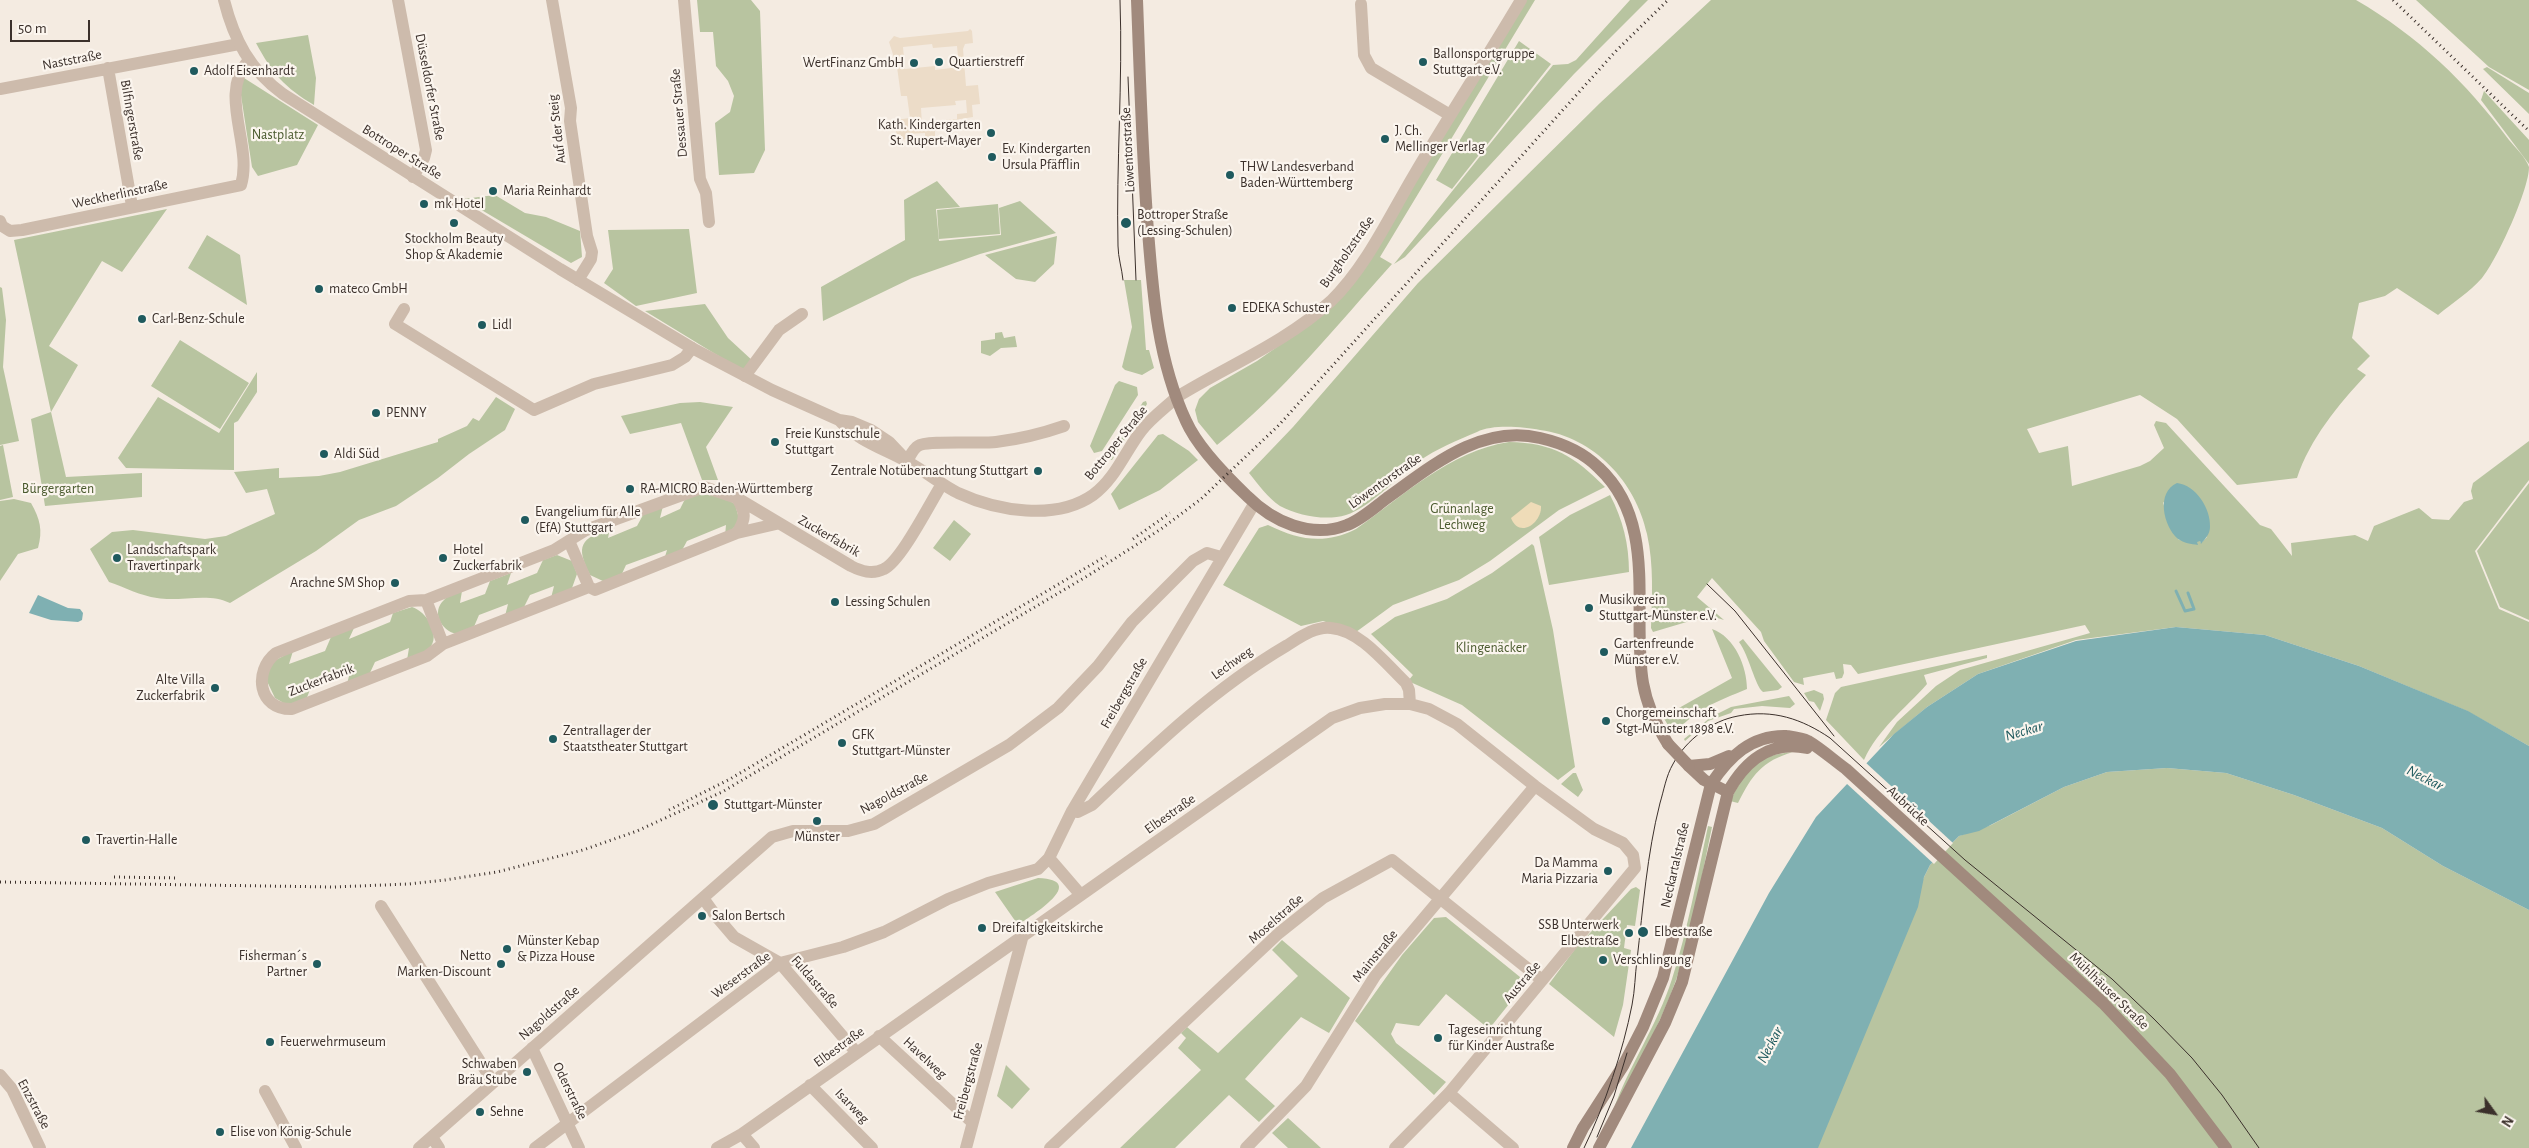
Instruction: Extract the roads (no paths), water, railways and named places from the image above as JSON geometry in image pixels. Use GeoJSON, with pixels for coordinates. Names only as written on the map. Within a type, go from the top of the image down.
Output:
{"type":"FeatureCollection","features":[{"type":"Feature","properties":{"kind":"main road","name":"Löwentorstraße"},"geometry":{"type":"LineString","coordinates":[[1137,0],[1146,207],[1154,307],[1164,359],[1191,430],[1222,469],[1254,504],[1273,517],[1298,527],[1314,530],[1347,525],[1448,456],[1488,439],[1510,436],[1533,436],[1570,448],[1601,469],[1614,487],[1632,522],[1637,545],[1643,683],[1652,714],[1668,744],[1689,766],[1711,784],[1728,792]]}},
{"type":"Feature","properties":{"kind":"main road","name":"Neckartalstraße"},"geometry":{"type":"LineString","coordinates":[[1573,1148],[1639,1035],[1663,978],[1711,784],[1722,768],[1738,752],[1761,739],[1781,736],[1808,741],[1817,750],[1840,764]]}},
{"type":"Feature","properties":{"kind":"main road","name":"Neckartalstraße"},"geometry":{"type":"LineString","coordinates":[[1599,1148],[1665,1023],[1682,982],[1728,792],[1744,767],[1766,752],[1792,746],[1817,750]]}},
{"type":"Feature","properties":{"kind":"main road"},"geometry":{"type":"LineString","coordinates":[[1689,766],[1710,764],[1738,752]]}},
{"type":"Feature","properties":{"kind":"main road","name":"Aubrücke"},"geometry":{"type":"LineString","coordinates":[[1840,764],[1956,871]]}},
{"type":"Feature","properties":{"kind":"main road","name":"Mühlhäuser Straße"},"geometry":{"type":"LineString","coordinates":[[1956,871],[2103,1004],[2170,1074],[2226,1148]]}},
{"type":"Feature","properties":{"kind":"street","name":"Bottroper Straße"},"geometry":{"type":"LineString","coordinates":[[224,0],[239,44],[248,61],[259,74],[284,94],[578,280],[692,348],[745,376],[839,420],[852,422],[884,437],[907,461],[959,493],[995,506],[1048,510],[1075,504],[1091,496],[1107,482],[1141,431],[1177,397]]}},
{"type":"Feature","properties":{"kind":"street","name":"Düsseldorfer Straße"},"geometry":{"type":"LineString","coordinates":[[398,0],[426,150],[424,158],[413,176]]}},
{"type":"Feature","properties":{"kind":"street","name":"Auf der Steig"},"geometry":{"type":"LineString","coordinates":[[552,0],[571,108],[570,121],[585,226],[592,252],[591,259],[578,280]]}},
{"type":"Feature","properties":{"kind":"street","name":"Dessauer Straße"},"geometry":{"type":"LineString","coordinates":[[684,0],[700,179],[706,193],[709,222]]}},
{"type":"Feature","properties":{"kind":"street","name":"Burgholzstraße"},"geometry":{"type":"LineString","coordinates":[[1177,397],[1207,378],[1253,356],[1292,332],[1332,300],[1370,249],[1521,0]]}},
{"type":"Feature","properties":{"kind":"street"},"geometry":{"type":"LineString","coordinates":[[1362,4],[1364,55],[1371,68],[1450,115]]}},
{"type":"Feature","properties":{"kind":"street","name":"Naststraße"},"geometry":{"type":"LineString","coordinates":[[0,89],[239,44]]}},
{"type":"Feature","properties":{"kind":"street","name":"Weckherlinstraße"},"geometry":{"type":"LineString","coordinates":[[2,225],[10,231],[22,230],[241,185],[244,167],[235,88],[240,70],[248,61]]}},
{"type":"Feature","properties":{"kind":"street","name":"Bilfingerstraße"},"geometry":{"type":"LineString","coordinates":[[108,68],[132,206]]}},
{"type":"Feature","properties":{"kind":"street"},"geometry":{"type":"LineString","coordinates":[[404,309],[394,324],[534,410],[594,384],[672,365],[685,358],[692,348]]}},
{"type":"Feature","properties":{"kind":"street"},"geometry":{"type":"LineString","coordinates":[[745,376],[780,330],[802,314]]}},
{"type":"Feature","properties":{"kind":"street"},"geometry":{"type":"LineString","coordinates":[[907,461],[918,446],[928,442],[954,444],[994,442],[1036,436],[1064,426]]}},
{"type":"Feature","properties":{"kind":"street","name":"Zuckerfabrik"},"geometry":{"type":"LineString","coordinates":[[776,524],[737,534],[595,590],[589,586],[443,644],[427,656],[292,709],[281,709],[270,703],[263,690],[261,678],[264,667],[268,659],[276,653],[409,601],[426,600],[554,550],[586,530],[704,487],[737,498],[770,517],[776,524],[850,566],[868,572],[877,572],[896,559],[942,484]]}},
{"type":"Feature","properties":{"kind":"street"},"geometry":{"type":"LineString","coordinates":[[737,498],[744,512],[745,521],[737,534]]}},
{"type":"Feature","properties":{"kind":"street","name":"Freibergstraße"},"geometry":{"type":"LineString","coordinates":[[1049,858],[1072,811],[1254,504]]}},
{"type":"Feature","properties":{"kind":"street"},"geometry":{"type":"LineString","coordinates":[[569,541],[589,586]]}},
{"type":"Feature","properties":{"kind":"street","name":"Nagoldstraße"},"geometry":{"type":"LineString","coordinates":[[419,1148],[772,837],[793,831],[848,831],[874,824],[1009,745],[1058,708],[1098,666],[1132,622],[1193,561],[1207,553],[1221,557]]}},
{"type":"Feature","properties":{"kind":"street"},"geometry":{"type":"LineString","coordinates":[[426,600],[443,644]]}},
{"type":"Feature","properties":{"kind":"street","name":"Lechweg"},"geometry":{"type":"LineString","coordinates":[[1072,811],[1078,812],[1092,804],[1166,734],[1212,696],[1262,660],[1321,628],[1338,629],[1364,643],[1406,683],[1409,690],[1410,704]]}},
{"type":"Feature","properties":{"kind":"street","name":"Elbestraße"},"geometry":{"type":"LineString","coordinates":[[717,1148],[742,1134],[1332,718],[1360,708],[1385,704],[1410,704],[1429,709],[1456,724],[1535,786],[1594,829],[1623,843],[1633,855],[1635,868],[1630,876]]}},
{"type":"Feature","properties":{"kind":"street","name":"Mainstraße"},"geometry":{"type":"LineString","coordinates":[[1246,1148],[1306,1086],[1375,976],[1441,900],[1535,786]]}},
{"type":"Feature","properties":{"kind":"street"},"geometry":{"type":"LineString","coordinates":[[1049,858],[1080,894]]}},
{"type":"Feature","properties":{"kind":"street","name":"Weserstraße"},"geometry":{"type":"LineString","coordinates":[[536,1148],[780,963],[842,947],[884,932],[948,899],[988,883],[1038,869],[1049,858]]}},
{"type":"Feature","properties":{"kind":"street","name":"Moselstraße"},"geometry":{"type":"LineString","coordinates":[[1050,1148],[1279,933],[1323,898],[1392,860],[1542,980]]}},
{"type":"Feature","properties":{"kind":"street","name":"Austraße"},"geometry":{"type":"LineString","coordinates":[[1395,1148],[1449,1093],[1630,876]]}},
{"type":"Feature","properties":{"kind":"street","name":"Fuldastraße"},"geometry":{"type":"LineString","coordinates":[[703,898],[734,936],[780,963],[856,1052]]}},
{"type":"Feature","properties":{"kind":"street"},"geometry":{"type":"LineString","coordinates":[[381,906],[493,1082]]}},
{"type":"Feature","properties":{"kind":"street","name":"Freibergstraße"},"geometry":{"type":"LineString","coordinates":[[966,1148],[1023,935]]}},
{"type":"Feature","properties":{"kind":"street","name":"Havelweg"},"geometry":{"type":"LineString","coordinates":[[879,1036],[972,1122]]}},
{"type":"Feature","properties":{"kind":"street","name":"Oderstraße"},"geometry":{"type":"LineString","coordinates":[[532,1048],[570,1124],[579,1148]]}},
{"type":"Feature","properties":{"kind":"street","name":"Enzstraße"},"geometry":{"type":"LineString","coordinates":[[0,1075],[12,1089],[40,1148]]}},
{"type":"Feature","properties":{"kind":"street","name":"Isarweg"},"geometry":{"type":"LineString","coordinates":[[810,1085],[872,1148]]}},
{"type":"Feature","properties":{"kind":"street"},"geometry":{"type":"LineString","coordinates":[[264,1091],[296,1148]]}},
{"type":"Feature","properties":{"kind":"street"},"geometry":{"type":"LineString","coordinates":[[1449,1093],[1513,1148]]}},
{"type":"Feature","properties":{"kind":"street"},"geometry":{"type":"LineString","coordinates":[[742,1134],[754,1148]]}},
{"type":"Feature","properties":{"kind":"street"},"geometry":{"type":"LineString","coordinates":[[432,1137],[439,1148]]}},
{"type":"Feature","properties":{"kind":"water"},"geometry":{"type":"Polygon","coordinates":[[[2177,483],[2190,488],[2196,493],[2208,513],[2210,530],[2201,544],[2200,541],[2197,542],[2198,545],[2178,539],[2169,526],[2164,510],[2164,501],[2170,487],[2177,483]]]}},
{"type":"Feature","properties":{"kind":"water"},"geometry":{"type":"Polygon","coordinates":[[[38,595],[68,608],[80,609],[83,613],[82,620],[78,622],[51,620],[29,613],[38,595]]]}},
{"type":"Feature","properties":{"kind":"water","name":"Neckar"},"geometry":{"type":"Polygon","coordinates":[[[2176,627],[2265,635],[2359,666],[2468,711],[2529,746],[2529,910],[2443,866],[2382,828],[2294,795],[2226,773],[2167,768],[2107,772],[2064,787],[1979,831],[1959,836],[1930,865],[1924,877],[1918,907],[1818,1148],[1631,1148],[1769,893],[1816,817],[1894,734],[1927,707],[1978,674],[2076,641],[2176,627]]]}},
{"type":"Feature","properties":{"kind":"waterway"},"geometry":{"type":"LineString","coordinates":[[2176,591],[2185,611],[2194,609],[2188,593]]}},
{"type":"Feature","properties":{"kind":"tram line"},"geometry":{"type":"LineString","coordinates":[[1120,0],[1118,250],[1123,280]]}},
{"type":"Feature","properties":{"kind":"tram line"},"geometry":{"type":"LineString","coordinates":[[1128,77],[1136,280]]}},
{"type":"Feature","properties":{"kind":"tram line"},"geometry":{"type":"LineString","coordinates":[[1707,584],[1735,611],[1834,736]]}},
{"type":"Feature","properties":{"kind":"tram line"},"geometry":{"type":"LineString","coordinates":[[1584,1148],[1606,1096],[1628,1023],[1634,994],[1643,901],[1652,842],[1660,803],[1669,773],[1678,755],[1700,733],[1718,722],[1751,714],[1787,717],[1809,726],[1830,738],[1965,860],[2112,979],[2154,1019],[2192,1058],[2222,1095],[2259,1148]]}},
{"type":"Feature","properties":{"kind":"tram line"},"geometry":{"type":"LineString","coordinates":[[1597,1137],[1614,1096],[1627,1053]]}},
{"type":"Feature","properties":{"kind":"railway"},"geometry":{"type":"LineString","coordinates":[[0,882],[333,887],[409,884],[445,880],[497,872],[583,850],[637,831],[722,792],[1089,575],[1161,529],[1201,499],[1279,425],[1616,51],[1668,0]]}},
{"type":"Feature","properties":{"kind":"railway"},"geometry":{"type":"LineString","coordinates":[[2393,0],[2529,131]]}},
{"type":"Feature","properties":{"kind":"railway"},"geometry":{"type":"LineString","coordinates":[[1133,539],[1170,513]]}},
{"type":"Feature","properties":{"kind":"railway"},"geometry":{"type":"LineString","coordinates":[[669,810],[730,779],[1106,556]]}},
{"type":"Feature","properties":{"kind":"railway"},"geometry":{"type":"LineString","coordinates":[[114,877],[179,878]]}},
{"type":"Feature","properties":{"kind":"place","name":"Quartierstreff"},"geometry":{"type":"Point","coordinates":[939,62]}},
{"type":"Feature","properties":{"kind":"place","name":"Ballonsportgruppe Stuttgart e.V."},"geometry":{"type":"Point","coordinates":[1423,62]}},
{"type":"Feature","properties":{"kind":"place","name":"WertFinanz GmbH"},"geometry":{"type":"Point","coordinates":[914,63]}},
{"type":"Feature","properties":{"kind":"place","name":"Adolf Eisenhardt"},"geometry":{"type":"Point","coordinates":[194,71]}},
{"type":"Feature","properties":{"kind":"place","name":"Kath. Kindergarten St. Rupert-Mayer"},"geometry":{"type":"Point","coordinates":[991,133]}},
{"type":"Feature","properties":{"kind":"place","name":"J. Ch. Mellinger Verlag"},"geometry":{"type":"Point","coordinates":[1385,139]}},
{"type":"Feature","properties":{"kind":"place","name":"Ev. Kindergarten Ursula Pfäfflin"},"geometry":{"type":"Point","coordinates":[992,157]}},
{"type":"Feature","properties":{"kind":"place","name":"THW Landesverband Baden-Württemberg"},"geometry":{"type":"Point","coordinates":[1230,175]}},
{"type":"Feature","properties":{"kind":"place","name":"Maria Reinhardt"},"geometry":{"type":"Point","coordinates":[493,191]}},
{"type":"Feature","properties":{"kind":"place","name":"mk Hotel"},"geometry":{"type":"Point","coordinates":[424,204]}},
{"type":"Feature","properties":{"kind":"place","name":"Stockholm Beauty Shop & Akademie"},"geometry":{"type":"Point","coordinates":[454,223]}},
{"type":"Feature","properties":{"kind":"place","name":"Bottroper Straße (Lessing-Schulen)"},"geometry":{"type":"Point","coordinates":[1126,223]}},
{"type":"Feature","properties":{"kind":"place","name":"mateco GmbH"},"geometry":{"type":"Point","coordinates":[319,289]}},
{"type":"Feature","properties":{"kind":"place","name":"EDEKA Schuster"},"geometry":{"type":"Point","coordinates":[1232,308]}},
{"type":"Feature","properties":{"kind":"place","name":"Carl-Benz-Schule"},"geometry":{"type":"Point","coordinates":[142,319]}},
{"type":"Feature","properties":{"kind":"place","name":"Lidl"},"geometry":{"type":"Point","coordinates":[482,325]}},
{"type":"Feature","properties":{"kind":"place","name":"PENNY"},"geometry":{"type":"Point","coordinates":[376,413]}},
{"type":"Feature","properties":{"kind":"place","name":"Freie Kunstschule Stuttgart"},"geometry":{"type":"Point","coordinates":[775,442]}},
{"type":"Feature","properties":{"kind":"place","name":"Aldi Süd"},"geometry":{"type":"Point","coordinates":[324,454]}},
{"type":"Feature","properties":{"kind":"place","name":"Zentrale Notübernachtung Stuttgart"},"geometry":{"type":"Point","coordinates":[1038,471]}},
{"type":"Feature","properties":{"kind":"place","name":"RA-MICRO Baden-Württemberg"},"geometry":{"type":"Point","coordinates":[630,489]}},
{"type":"Feature","properties":{"kind":"place","name":"Evangelium für Alle (EfA) Stuttgart"},"geometry":{"type":"Point","coordinates":[525,520]}},
{"type":"Feature","properties":{"kind":"place","name":"Landschaftspark Travertinpark"},"geometry":{"type":"Point","coordinates":[117,558]}},
{"type":"Feature","properties":{"kind":"place","name":"Hotel Zuckerfabrik"},"geometry":{"type":"Point","coordinates":[443,558]}},
{"type":"Feature","properties":{"kind":"place","name":"Arachne SM Shop"},"geometry":{"type":"Point","coordinates":[395,583]}},
{"type":"Feature","properties":{"kind":"place","name":"Lessing Schulen"},"geometry":{"type":"Point","coordinates":[835,602]}},
{"type":"Feature","properties":{"kind":"place","name":"Musikverein Stuttgart-Münster e.V."},"geometry":{"type":"Point","coordinates":[1589,608]}},
{"type":"Feature","properties":{"kind":"place","name":"Gartenfreunde Münster e.V."},"geometry":{"type":"Point","coordinates":[1604,652]}},
{"type":"Feature","properties":{"kind":"place","name":"Alte Villa Zuckerfabrik"},"geometry":{"type":"Point","coordinates":[215,688]}},
{"type":"Feature","properties":{"kind":"place","name":"Chorgemeinschaft Stgt-Münster 1898 e.V."},"geometry":{"type":"Point","coordinates":[1606,721]}},
{"type":"Feature","properties":{"kind":"place","name":"Zentrallager der Staatstheater Stuttgart"},"geometry":{"type":"Point","coordinates":[553,739]}},
{"type":"Feature","properties":{"kind":"place","name":"GFK Stuttgart-Münster"},"geometry":{"type":"Point","coordinates":[842,743]}},
{"type":"Feature","properties":{"kind":"place","name":"Stuttgart-Münster"},"geometry":{"type":"Point","coordinates":[713,805]}},
{"type":"Feature","properties":{"kind":"place","name":"Münster"},"geometry":{"type":"Point","coordinates":[817,821]}},
{"type":"Feature","properties":{"kind":"place","name":"Travertin-Halle"},"geometry":{"type":"Point","coordinates":[86,840]}},
{"type":"Feature","properties":{"kind":"place","name":"Da Mamma Maria Pizzaria"},"geometry":{"type":"Point","coordinates":[1608,871]}},
{"type":"Feature","properties":{"kind":"place","name":"Salon Bertsch"},"geometry":{"type":"Point","coordinates":[702,916]}},
{"type":"Feature","properties":{"kind":"place","name":"Dreifaltigkeitskirche"},"geometry":{"type":"Point","coordinates":[982,928]}},
{"type":"Feature","properties":{"kind":"place","name":"Elbestraße"},"geometry":{"type":"Point","coordinates":[1643,932]}},
{"type":"Feature","properties":{"kind":"place","name":"SSB Unterwerk Elbestraße"},"geometry":{"type":"Point","coordinates":[1629,933]}},
{"type":"Feature","properties":{"kind":"place","name":"Münster Kebap & Pizza House"},"geometry":{"type":"Point","coordinates":[507,949]}},
{"type":"Feature","properties":{"kind":"place","name":"Verschlingung"},"geometry":{"type":"Point","coordinates":[1603,960]}},
{"type":"Feature","properties":{"kind":"place","name":"Fisherman´s Partner"},"geometry":{"type":"Point","coordinates":[317,964]}},
{"type":"Feature","properties":{"kind":"place","name":"Netto Marken-Discount"},"geometry":{"type":"Point","coordinates":[501,964]}},
{"type":"Feature","properties":{"kind":"place","name":"Tageseinrichtung für Kinder Austraße"},"geometry":{"type":"Point","coordinates":[1438,1038]}},
{"type":"Feature","properties":{"kind":"place","name":"Feuerwehrmuseum"},"geometry":{"type":"Point","coordinates":[270,1042]}},
{"type":"Feature","properties":{"kind":"place","name":"Schwaben Bräu Stube"},"geometry":{"type":"Point","coordinates":[527,1072]}},
{"type":"Feature","properties":{"kind":"place","name":"Sehne"},"geometry":{"type":"Point","coordinates":[480,1112]}},
{"type":"Feature","properties":{"kind":"place","name":"Elise von König-Schule"},"geometry":{"type":"Point","coordinates":[220,1132]}},
{"type":"Feature","properties":{"kind":"park label","name":"Nastplatz"},"geometry":{"type":"Point","coordinates":[278,135]}},
{"type":"Feature","properties":{"kind":"park label","name":"Bürgergarten"},"geometry":{"type":"Point","coordinates":[58,489]}},
{"type":"Feature","properties":{"kind":"park label","name":"Grünanlage Lechweg"},"geometry":{"type":"Point","coordinates":[1462,518]}},
{"type":"Feature","properties":{"kind":"park label","name":"Klingenäcker"},"geometry":{"type":"Point","coordinates":[1491,648]}}]}
